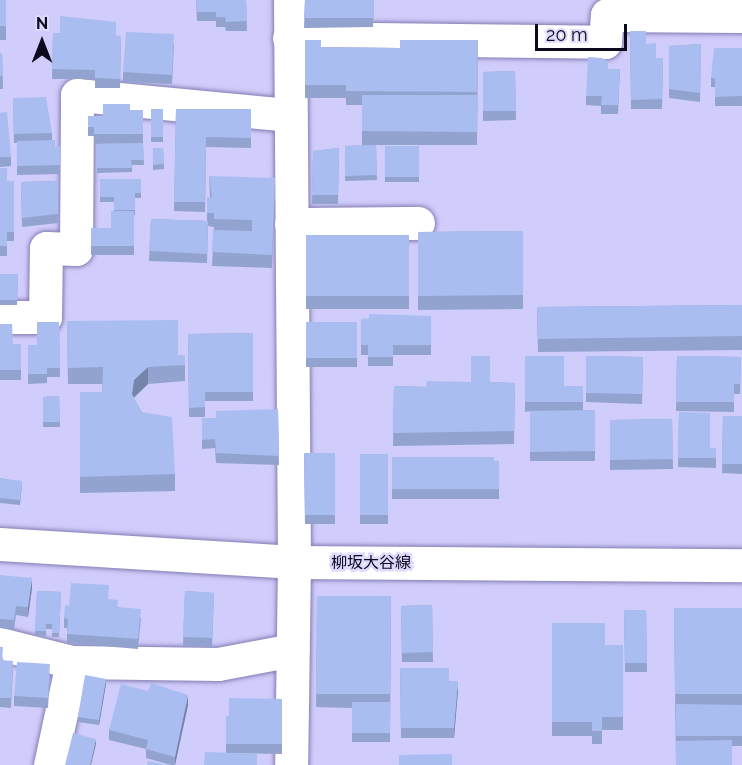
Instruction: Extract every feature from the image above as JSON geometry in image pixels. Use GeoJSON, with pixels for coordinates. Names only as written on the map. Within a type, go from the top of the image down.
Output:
{"type":"FeatureCollection","features":[{"type":"Feature","properties":{"kind":"street"},"geometry":{"type":"LineString","coordinates":[[290,0],[294,562],[291,765]]}},
{"type":"Feature","properties":{"kind":"street"},"geometry":{"type":"LineString","coordinates":[[289,38],[605,42],[607,15],[742,16]]}},
{"type":"Feature","properties":{"kind":"street"},"geometry":{"type":"LineString","coordinates":[[0,317],[45,317],[46,248],[76,249],[77,95],[290,115]]}},
{"type":"Feature","properties":{"kind":"street"},"geometry":{"type":"LineString","coordinates":[[291,224],[418,223]]}},
{"type":"Feature","properties":{"kind":"street","name":"柳坂大谷線"},"geometry":{"type":"LineString","coordinates":[[0,544],[294,562],[742,566]]}},
{"type":"Feature","properties":{"kind":"street"},"geometry":{"type":"LineString","coordinates":[[0,644],[72,662],[219,664],[293,650]]}},
{"type":"Feature","properties":{"kind":"street"},"geometry":{"type":"LineString","coordinates":[[50,765],[72,662]]}},
{"type":"Feature","properties":{"kind":"building"},"geometry":{"type":"Polygon","coordinates":[[[0,0],[6,0],[6,26],[0,26],[0,0]]]}},
{"type":"Feature","properties":{"kind":"building"},"geometry":{"type":"Polygon","coordinates":[[[196,0],[246,0],[247,21],[226,22],[225,17],[216,17],[216,12],[197,12],[196,0]]]}},
{"type":"Feature","properties":{"kind":"building"},"geometry":{"type":"Polygon","coordinates":[[[305,0],[374,0],[373,18],[304,18],[305,0]]]}},
{"type":"Feature","properties":{"kind":"building"},"geometry":{"type":"Polygon","coordinates":[[[60,16],[116,22],[116,36],[121,36],[120,79],[95,78],[95,70],[52,69],[53,33],[60,33],[60,16]]]}},
{"type":"Feature","properties":{"kind":"building"},"geometry":{"type":"Polygon","coordinates":[[[630,31],[646,31],[646,44],[656,43],[656,58],[663,58],[662,99],[631,100],[630,31]]]}},
{"type":"Feature","properties":{"kind":"building"},"geometry":{"type":"Polygon","coordinates":[[[126,32],[174,34],[172,75],[123,72],[126,32]]]}},
{"type":"Feature","properties":{"kind":"building"},"geometry":{"type":"Polygon","coordinates":[[[305,40],[321,40],[321,47],[400,48],[400,40],[478,40],[477,92],[346,91],[346,85],[305,85],[305,40]]]}},
{"type":"Feature","properties":{"kind":"building"},"geometry":{"type":"Polygon","coordinates":[[[701,44],[700,93],[669,89],[669,46],[701,44]]]}},
{"type":"Feature","properties":{"kind":"building"},"geometry":{"type":"Polygon","coordinates":[[[714,48],[742,48],[742,96],[715,97],[715,78],[711,78],[714,48]]]}},
{"type":"Feature","properties":{"kind":"building"},"geometry":{"type":"Polygon","coordinates":[[[0,53],[2,53],[3,75],[0,76],[0,53]]]}},
{"type":"Feature","properties":{"kind":"building"},"geometry":{"type":"Polygon","coordinates":[[[588,57],[608,61],[608,69],[620,69],[618,105],[601,105],[602,96],[586,96],[588,57]]]}},
{"type":"Feature","properties":{"kind":"building"},"geometry":{"type":"Polygon","coordinates":[[[515,71],[516,111],[483,111],[483,72],[515,71]]]}},
{"type":"Feature","properties":{"kind":"building"},"geometry":{"type":"Polygon","coordinates":[[[362,95],[478,95],[477,132],[362,131],[362,95]]]}},
{"type":"Feature","properties":{"kind":"building"},"geometry":{"type":"Polygon","coordinates":[[[46,97],[52,133],[14,134],[13,98],[46,97]]]}},
{"type":"Feature","properties":{"kind":"building"},"geometry":{"type":"Polygon","coordinates":[[[103,104],[130,104],[130,110],[143,110],[143,134],[94,134],[94,127],[88,127],[88,116],[103,116],[103,104]]]}},
{"type":"Feature","properties":{"kind":"building"},"geometry":{"type":"Polygon","coordinates":[[[151,109],[163,109],[163,137],[151,137],[151,109]]]}},
{"type":"Feature","properties":{"kind":"building"},"geometry":{"type":"Polygon","coordinates":[[[176,109],[251,109],[251,138],[206,137],[205,202],[174,202],[176,109]]]}},
{"type":"Feature","properties":{"kind":"building"},"geometry":{"type":"Polygon","coordinates":[[[7,112],[11,157],[0,157],[0,113],[7,112]]]}},
{"type":"Feature","properties":{"kind":"building"},"geometry":{"type":"Polygon","coordinates":[[[55,140],[55,147],[60,146],[60,165],[17,166],[17,141],[55,140]]]}},
{"type":"Feature","properties":{"kind":"building"},"geometry":{"type":"Polygon","coordinates":[[[143,143],[144,160],[131,160],[132,168],[97,168],[97,144],[143,143]]]}},
{"type":"Feature","properties":{"kind":"building"},"geometry":{"type":"Polygon","coordinates":[[[376,145],[377,175],[345,176],[345,146],[376,145]]]}},
{"type":"Feature","properties":{"kind":"building"},"geometry":{"type":"Polygon","coordinates":[[[385,146],[419,146],[419,177],[385,177],[385,146]]]}},
{"type":"Feature","properties":{"kind":"building"},"geometry":{"type":"Polygon","coordinates":[[[153,148],[163,148],[164,164],[153,165],[153,148]]]}},
{"type":"Feature","properties":{"kind":"building"},"geometry":{"type":"Polygon","coordinates":[[[339,148],[338,195],[312,195],[313,151],[339,148]]]}},
{"type":"Feature","properties":{"kind":"building"},"geometry":{"type":"Polygon","coordinates":[[[0,168],[7,168],[7,181],[14,181],[14,232],[7,232],[7,246],[0,246],[0,168]]]}},
{"type":"Feature","properties":{"kind":"building"},"geometry":{"type":"Polygon","coordinates":[[[209,176],[275,178],[272,255],[212,252],[213,230],[252,231],[252,220],[214,219],[214,213],[207,213],[207,197],[212,197],[209,176]]]}},
{"type":"Feature","properties":{"kind":"building"},"geometry":{"type":"Polygon","coordinates":[[[100,179],[141,179],[141,193],[135,193],[135,210],[114,210],[114,197],[100,197],[100,179]]]}},
{"type":"Feature","properties":{"kind":"building"},"geometry":{"type":"Polygon","coordinates":[[[58,181],[58,214],[22,218],[21,182],[58,181]]]}},
{"type":"Feature","properties":{"kind":"building"},"geometry":{"type":"Polygon","coordinates":[[[111,211],[134,211],[134,246],[91,246],[91,228],[111,228],[111,211]]]}},
{"type":"Feature","properties":{"kind":"building"},"geometry":{"type":"Polygon","coordinates":[[[151,219],[208,221],[207,254],[149,251],[151,219]]]}},
{"type":"Feature","properties":{"kind":"building"},"geometry":{"type":"Polygon","coordinates":[[[523,231],[523,295],[418,296],[418,232],[523,231]]]}},
{"type":"Feature","properties":{"kind":"building"},"geometry":{"type":"Polygon","coordinates":[[[306,235],[409,235],[409,296],[306,296],[306,235]]]}},
{"type":"Feature","properties":{"kind":"building"},"geometry":{"type":"Polygon","coordinates":[[[0,274],[18,274],[17,300],[0,300],[0,274]]]}},
{"type":"Feature","properties":{"kind":"building"},"geometry":{"type":"Polygon","coordinates":[[[742,305],[742,336],[538,339],[537,307],[742,305]]]}},
{"type":"Feature","properties":{"kind":"building"},"geometry":{"type":"Polygon","coordinates":[[[369,314],[431,316],[431,345],[393,345],[393,357],[368,357],[368,345],[361,345],[361,319],[369,319],[369,314]]]}},
{"type":"Feature","properties":{"kind":"building"},"geometry":{"type":"Polygon","coordinates":[[[178,320],[178,355],[185,355],[185,365],[148,367],[134,380],[132,394],[142,412],[172,417],[175,474],[80,477],[80,392],[102,392],[103,367],[68,368],[67,321],[178,320]]]}},
{"type":"Feature","properties":{"kind":"building"},"geometry":{"type":"Polygon","coordinates":[[[37,322],[59,322],[60,368],[47,368],[47,374],[28,374],[28,345],[37,345],[37,322]]]}},
{"type":"Feature","properties":{"kind":"building"},"geometry":{"type":"Polygon","coordinates":[[[306,322],[357,322],[357,358],[306,358],[306,322]]]}},
{"type":"Feature","properties":{"kind":"building"},"geometry":{"type":"Polygon","coordinates":[[[0,324],[12,324],[13,344],[21,344],[21,370],[0,370],[0,324]]]}},
{"type":"Feature","properties":{"kind":"building"},"geometry":{"type":"Polygon","coordinates":[[[253,333],[253,392],[205,392],[205,407],[189,408],[188,334],[253,333]]]}},
{"type":"Feature","properties":{"kind":"building"},"geometry":{"type":"Polygon","coordinates":[[[471,356],[490,356],[490,382],[515,383],[514,431],[393,433],[394,386],[426,387],[427,381],[471,382],[471,356]]]}},
{"type":"Feature","properties":{"kind":"building"},"geometry":{"type":"Polygon","coordinates":[[[525,356],[564,356],[564,386],[583,386],[583,402],[525,402],[525,356]]]}},
{"type":"Feature","properties":{"kind":"building"},"geometry":{"type":"Polygon","coordinates":[[[586,356],[643,357],[642,394],[586,393],[586,356]]]}},
{"type":"Feature","properties":{"kind":"building"},"geometry":{"type":"Polygon","coordinates":[[[677,356],[741,357],[740,384],[734,384],[734,402],[676,402],[677,356]]]}},
{"type":"Feature","properties":{"kind":"building"},"geometry":{"type":"Polygon","coordinates":[[[59,396],[60,422],[43,422],[43,397],[59,396]]]}},
{"type":"Feature","properties":{"kind":"building"},"geometry":{"type":"Polygon","coordinates":[[[278,409],[279,456],[216,453],[215,439],[202,440],[202,418],[216,418],[216,411],[278,409]]]}},
{"type":"Feature","properties":{"kind":"building"},"geometry":{"type":"Polygon","coordinates":[[[595,410],[595,451],[530,452],[530,411],[595,410]]]}},
{"type":"Feature","properties":{"kind":"building"},"geometry":{"type":"Polygon","coordinates":[[[679,412],[710,413],[710,448],[716,448],[716,458],[678,458],[679,412]]]}},
{"type":"Feature","properties":{"kind":"building"},"geometry":{"type":"Polygon","coordinates":[[[723,416],[742,416],[742,464],[722,464],[723,416]]]}},
{"type":"Feature","properties":{"kind":"building"},"geometry":{"type":"Polygon","coordinates":[[[672,419],[673,459],[610,460],[610,420],[672,419]]]}},
{"type":"Feature","properties":{"kind":"building"},"geometry":{"type":"Polygon","coordinates":[[[304,453],[335,453],[335,515],[305,515],[304,453]]]}},
{"type":"Feature","properties":{"kind":"building"},"geometry":{"type":"Polygon","coordinates":[[[360,454],[388,454],[388,515],[360,515],[360,454]]]}},
{"type":"Feature","properties":{"kind":"building"},"geometry":{"type":"Polygon","coordinates":[[[392,457],[494,457],[494,461],[499,461],[499,489],[392,489],[392,457]]]}},
{"type":"Feature","properties":{"kind":"building"},"geometry":{"type":"Polygon","coordinates":[[[0,478],[22,481],[20,500],[0,498],[0,478]]]}},
{"type":"Feature","properties":{"kind":"building"},"geometry":{"type":"Polygon","coordinates":[[[0,575],[32,578],[28,607],[16,606],[14,620],[0,619],[0,575]]]}},
{"type":"Feature","properties":{"kind":"building"},"geometry":{"type":"Polygon","coordinates":[[[71,583],[109,585],[108,599],[118,600],[117,607],[141,609],[138,639],[67,634],[68,619],[64,618],[65,605],[69,606],[71,583]]]}},
{"type":"Feature","properties":{"kind":"building"},"geometry":{"type":"Polygon","coordinates":[[[37,591],[61,592],[59,633],[52,633],[52,624],[46,624],[46,631],[35,631],[37,591]]]}},
{"type":"Feature","properties":{"kind":"building"},"geometry":{"type":"Polygon","coordinates":[[[185,591],[214,593],[212,638],[183,637],[185,591]]]}},
{"type":"Feature","properties":{"kind":"building"},"geometry":{"type":"Polygon","coordinates":[[[317,596],[391,596],[390,694],[316,694],[317,596]]]}},
{"type":"Feature","properties":{"kind":"building"},"geometry":{"type":"Polygon","coordinates":[[[432,605],[433,652],[402,653],[401,606],[432,605]]]}},
{"type":"Feature","properties":{"kind":"building"},"geometry":{"type":"Polygon","coordinates":[[[674,608],[742,608],[742,694],[675,694],[674,608]]]}},
{"type":"Feature","properties":{"kind":"building"},"geometry":{"type":"Polygon","coordinates":[[[624,610],[646,610],[647,663],[625,663],[624,610]]]}},
{"type":"Feature","properties":{"kind":"building"},"geometry":{"type":"Polygon","coordinates":[[[552,623],[605,623],[605,645],[623,645],[623,717],[602,717],[602,731],[592,731],[592,722],[552,722],[552,623]]]}},
{"type":"Feature","properties":{"kind":"building"},"geometry":{"type":"Polygon","coordinates":[[[0,647],[3,647],[2,660],[13,661],[11,698],[0,698],[0,647]]]}},
{"type":"Feature","properties":{"kind":"building"},"geometry":{"type":"Polygon","coordinates":[[[17,662],[50,664],[48,698],[14,696],[17,662]]]}},
{"type":"Feature","properties":{"kind":"building"},"geometry":{"type":"Polygon","coordinates":[[[400,668],[449,668],[449,681],[458,681],[454,728],[401,728],[400,668]]]}},
{"type":"Feature","properties":{"kind":"building"},"geometry":{"type":"Polygon","coordinates":[[[85,675],[106,679],[99,720],[78,717],[85,675]]]}},
{"type":"Feature","properties":{"kind":"building"},"geometry":{"type":"Polygon","coordinates":[[[151,683],[188,695],[175,757],[146,749],[148,740],[109,730],[121,684],[148,691],[151,683]]]}},
{"type":"Feature","properties":{"kind":"building"},"geometry":{"type":"Polygon","coordinates":[[[229,698],[282,699],[282,744],[226,744],[226,716],[229,716],[229,698]]]}},
{"type":"Feature","properties":{"kind":"building"},"geometry":{"type":"Polygon","coordinates":[[[352,702],[390,702],[390,733],[352,733],[352,702]]]}},
{"type":"Feature","properties":{"kind":"building"},"geometry":{"type":"Polygon","coordinates":[[[676,704],[742,705],[742,736],[676,736],[676,704]]]}},
{"type":"Feature","properties":{"kind":"building"},"geometry":{"type":"Polygon","coordinates":[[[73,733],[96,739],[90,765],[65,765],[73,733]]]}},
{"type":"Feature","properties":{"kind":"building"},"geometry":{"type":"Polygon","coordinates":[[[732,740],[732,765],[676,765],[676,741],[732,740]]]}},
{"type":"Feature","properties":{"kind":"building"},"geometry":{"type":"Polygon","coordinates":[[[205,752],[257,754],[257,765],[204,765],[205,752]]]}},
{"type":"Feature","properties":{"kind":"building"},"geometry":{"type":"Polygon","coordinates":[[[452,754],[452,765],[399,765],[399,755],[452,754]]]}},
{"type":"Feature","properties":{"kind":"building"},"geometry":{"type":"Polygon","coordinates":[[[148,761],[167,765],[147,765],[148,761]]]}}]}
